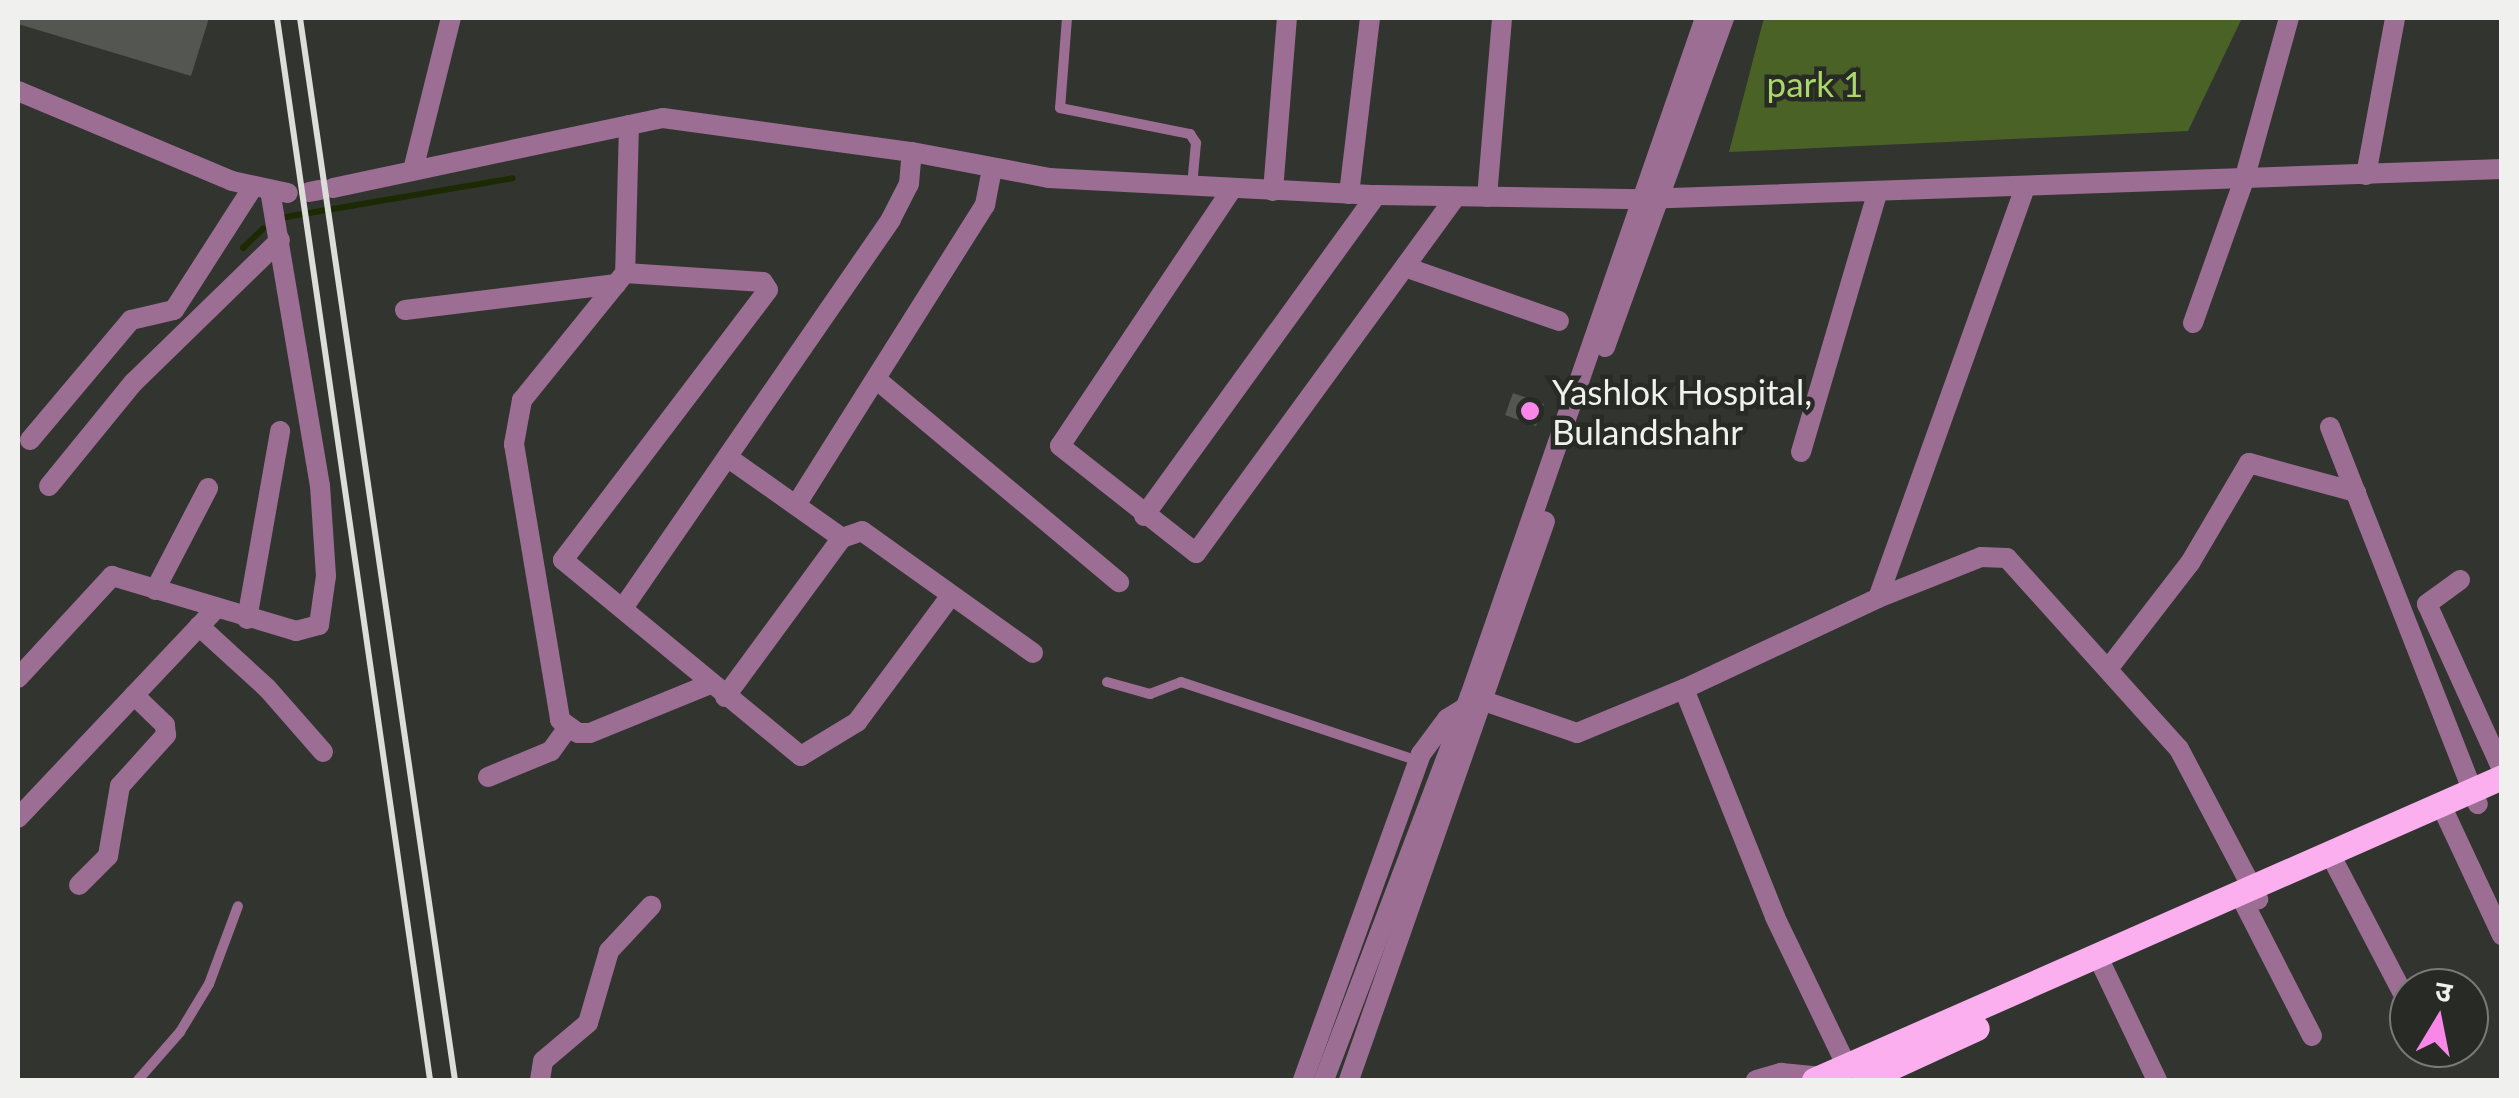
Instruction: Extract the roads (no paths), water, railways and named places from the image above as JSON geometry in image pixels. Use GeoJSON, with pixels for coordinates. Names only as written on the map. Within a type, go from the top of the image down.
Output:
{"type":"FeatureCollection","features":[{"type":"Feature","properties":{"kind":"main road"},"geometry":{"type":"LineString","coordinates":[[1818,1079],[1855,1076],[2101,962],[2484,795],[2502,777]]}},
{"type":"Feature","properties":{"kind":"street"},"geometry":{"type":"LineString","coordinates":[[413,170],[451,18]]}},
{"type":"Feature","properties":{"kind":"street"},"geometry":{"type":"LineString","coordinates":[[1273,191],[1288,18]]}},
{"type":"Feature","properties":{"kind":"street"},"geometry":{"type":"LineString","coordinates":[[1349,194],[1370,18]]}},
{"type":"Feature","properties":{"kind":"street"},"geometry":{"type":"LineString","coordinates":[[1487,198],[1502,18]]}},
{"type":"Feature","properties":{"kind":"street"},"geometry":{"type":"LineString","coordinates":[[1350,1080],[1471,709],[1650,199],[1705,18]]}},
{"type":"Feature","properties":{"kind":"street"},"geometry":{"type":"LineString","coordinates":[[1650,199],[1724,18]]}},
{"type":"Feature","properties":{"kind":"street"},"geometry":{"type":"LineString","coordinates":[[2193,323],[2244,180],[2289,18]]}},
{"type":"Feature","properties":{"kind":"street"},"geometry":{"type":"LineString","coordinates":[[2366,175],[2395,18]]}},
{"type":"Feature","properties":{"kind":"street"},"geometry":{"type":"LineString","coordinates":[[18,90],[295,190],[629,125],[700,119],[912,152],[992,169],[1192,187],[1376,196],[1650,199],[2024,190],[2501,170]]}},
{"type":"Feature","properties":{"kind":"street"},"geometry":{"type":"LineString","coordinates":[[629,125],[620,278],[522,400],[512,430],[555,707],[567,728],[590,733],[717,690],[842,538],[862,530],[950,597],[1033,653]]}},
{"type":"Feature","properties":{"kind":"street"},"geometry":{"type":"LineString","coordinates":[[623,608],[730,459],[902,202],[912,152]]}},
{"type":"Feature","properties":{"kind":"street"},"geometry":{"type":"LineString","coordinates":[[796,506],[987,198],[992,169]]}},
{"type":"Feature","properties":{"kind":"street"},"geometry":{"type":"LineString","coordinates":[[1232,189],[1061,440],[1065,457],[1192,553],[1203,550],[1456,197]]}},
{"type":"Feature","properties":{"kind":"street"},"geometry":{"type":"LineString","coordinates":[[18,818],[206,619],[247,619],[314,630],[325,589],[320,486],[280,240],[295,190]]}},
{"type":"Feature","properties":{"kind":"street"},"geometry":{"type":"LineString","coordinates":[[30,440],[131,320],[174,310],[295,190]]}},
{"type":"Feature","properties":{"kind":"street"},"geometry":{"type":"LineString","coordinates":[[1878,598],[2000,268],[2024,190]]}},
{"type":"Feature","properties":{"kind":"street"},"geometry":{"type":"LineString","coordinates":[[1801,452],[1877,193]]}},
{"type":"Feature","properties":{"kind":"street"},"geometry":{"type":"LineString","coordinates":[[1144,516],[1376,196]]}},
{"type":"Feature","properties":{"kind":"street"},"geometry":{"type":"LineString","coordinates":[[49,486],[133,384],[280,240]]}},
{"type":"Feature","properties":{"kind":"street"},"geometry":{"type":"LineString","coordinates":[[1405,267],[1558,321]]}},
{"type":"Feature","properties":{"kind":"street"},"geometry":{"type":"LineString","coordinates":[[405,310],[620,278],[762,282],[768,290],[562,553],[789,752],[807,755],[852,728],[950,597]]}},
{"type":"Feature","properties":{"kind":"street"},"geometry":{"type":"LineString","coordinates":[[876,378],[1119,582]]}},
{"type":"Feature","properties":{"kind":"street"},"geometry":{"type":"LineString","coordinates":[[2330,427],[2484,795]]}},
{"type":"Feature","properties":{"kind":"street"},"geometry":{"type":"LineString","coordinates":[[247,619],[280,430]]}},
{"type":"Feature","properties":{"kind":"street"},"geometry":{"type":"LineString","coordinates":[[730,459],[842,538]]}},
{"type":"Feature","properties":{"kind":"street"},"geometry":{"type":"LineString","coordinates":[[2108,670],[2190,563],[2249,463],[2356,492]]}},
{"type":"Feature","properties":{"kind":"street"},"geometry":{"type":"LineString","coordinates":[[155,590],[208,488]]}},
{"type":"Feature","properties":{"kind":"street"},"geometry":{"type":"LineString","coordinates":[[1302,1080],[1418,760],[1432,735],[1471,709],[1576,733],[1593,732],[1878,598],[1981,557],[2007,558],[2194,770],[2312,1036]]}},
{"type":"Feature","properties":{"kind":"street"},"geometry":{"type":"LineString","coordinates":[[18,678],[106,578],[155,590],[206,619],[323,752]]}},
{"type":"Feature","properties":{"kind":"street"},"geometry":{"type":"LineString","coordinates":[[2460,580],[2426,604],[2502,769]]}},
{"type":"Feature","properties":{"kind":"street"},"geometry":{"type":"LineString","coordinates":[[1684,689],[1775,917],[1855,1076]]}},
{"type":"Feature","properties":{"kind":"street"},"geometry":{"type":"LineString","coordinates":[[79,885],[108,856],[120,786],[166,735],[134,695]]}},
{"type":"Feature","properties":{"kind":"street"},"geometry":{"type":"LineString","coordinates":[[1324,1080],[1471,709]]}},
{"type":"Feature","properties":{"kind":"street"},"geometry":{"type":"LineString","coordinates":[[488,778],[551,751],[567,728]]}},
{"type":"Feature","properties":{"kind":"street"},"geometry":{"type":"LineString","coordinates":[[2444,812],[2502,935]]}},
{"type":"Feature","properties":{"kind":"street"},"geometry":{"type":"LineString","coordinates":[[2333,861],[2389,968]]}},
{"type":"Feature","properties":{"kind":"street"},"geometry":{"type":"LineString","coordinates":[[540,1080],[543,1060],[588,1023],[608,951],[651,906]]}},
{"type":"Feature","properties":{"kind":"street"},"geometry":{"type":"LineString","coordinates":[[2101,962],[2157,1080]]}},
{"type":"Feature","properties":{"kind":"street"},"geometry":{"type":"LineString","coordinates":[[1756,1080],[1781,1073],[1818,1079]]}},
{"type":"Feature","properties":{"kind":"lane"},"geometry":{"type":"LineString","coordinates":[[1067,18],[1060,108],[1190,134],[1196,143],[1192,187]]}},
{"type":"Feature","properties":{"kind":"lane"},"geometry":{"type":"LineString","coordinates":[[1107,682],[1150,694],[1181,682],[1418,760]]}},
{"type":"Feature","properties":{"kind":"lane"},"geometry":{"type":"LineString","coordinates":[[138,1080],[180,1032],[208,984],[238,906]]}},
{"type":"Feature","properties":{"kind":"waterway"},"geometry":{"type":"LineString","coordinates":[[280,218],[513,178]]}},
{"type":"Feature","properties":{"kind":"waterway"},"geometry":{"type":"LineString","coordinates":[[243,248],[263,229]]}},
{"type":"Feature","properties":{"kind":"railway"},"geometry":{"type":"LineString","coordinates":[[277,18],[430,1080]]}},
{"type":"Feature","properties":{"kind":"railway"},"geometry":{"type":"LineString","coordinates":[[300,18],[455,1080]]}},
{"type":"Feature","properties":{"kind":"place","name":"Yashlok Hospital, Bulandshahr"},"geometry":{"type":"Point","coordinates":[1530,411]}},
{"type":"Feature","properties":{"kind":"park label","name":"park 1"},"geometry":{"type":"Point","coordinates":[1815,83]}}]}
